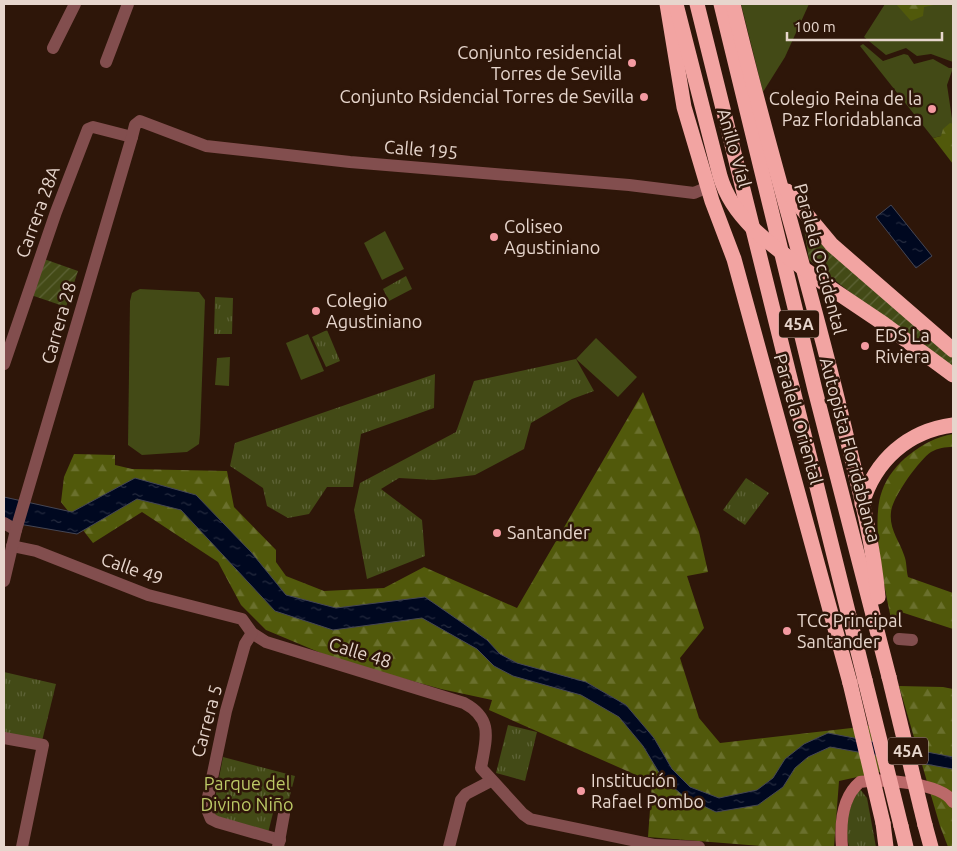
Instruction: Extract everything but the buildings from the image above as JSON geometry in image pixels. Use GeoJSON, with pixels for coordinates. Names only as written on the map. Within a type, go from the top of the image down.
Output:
{"type":"FeatureCollection","features":[{"type":"Feature","properties":{"kind":"highway","name":"Paralela Oriental"},"geometry":{"type":"LineString","coordinates":[[667,4],[684,107],[708,187],[734,259],[818,563],[850,682],[883,823],[886,847]]}},
{"type":"Feature","properties":{"kind":"highway","name":"Anillo Víal"},"geometry":{"type":"LineString","coordinates":[[676,4],[720,176],[729,201],[753,229],[953,375]]}},
{"type":"Feature","properties":{"kind":"highway","name":"45A"},"geometry":{"type":"LineString","coordinates":[[697,4],[906,847]]}},
{"type":"Feature","properties":{"kind":"highway","name":"Autopista Floridablanca"},"geometry":{"type":"LineString","coordinates":[[721,4],[815,390],[882,643],[931,847]]}},
{"type":"Feature","properties":{"kind":"highway","name":"Paralela Occidental"},"geometry":{"type":"LineString","coordinates":[[733,4],[755,95],[834,383],[862,504],[877,588],[882,643]]}},
{"type":"Feature","properties":{"kind":"highway","name":"Anillo Víal"},"geometry":{"type":"LineString","coordinates":[[778,174],[787,191],[827,240],[953,350]]}},
{"type":"Feature","properties":{"kind":"highway"},"geometry":{"type":"LineString","coordinates":[[862,504],[872,478],[896,449],[928,431],[953,425]]}},
{"type":"Feature","properties":{"kind":"highway"},"geometry":{"type":"LineString","coordinates":[[818,563],[853,634]]}},
{"type":"Feature","properties":{"kind":"main road"},"geometry":{"type":"LineString","coordinates":[[842,847],[843,813],[848,796],[860,782],[876,780],[939,790],[953,802]]}},
{"type":"Feature","properties":{"kind":"street"},"geometry":{"type":"LineString","coordinates":[[53,48],[75,4]]}},
{"type":"Feature","properties":{"kind":"street"},"geometry":{"type":"LineString","coordinates":[[106,62],[128,4]]}},
{"type":"Feature","properties":{"kind":"street","name":"Calle 195"},"geometry":{"type":"LineString","coordinates":[[88,129],[93,127],[134,131],[140,121],[206,146],[350,162],[629,185],[694,193],[708,187]]}},
{"type":"Feature","properties":{"kind":"street","name":"Carrera 28A"},"geometry":{"type":"LineString","coordinates":[[4,364],[56,212],[88,129]]}},
{"type":"Feature","properties":{"kind":"street","name":"Carrera 28"},"geometry":{"type":"LineString","coordinates":[[4,581],[17,528],[134,131]]}},
{"type":"Feature","properties":{"kind":"street"},"geometry":{"type":"LineString","coordinates":[[4,523],[17,528]]}},
{"type":"Feature","properties":{"kind":"street","name":"Calle 49"},"geometry":{"type":"LineString","coordinates":[[12,546],[36,552],[148,595],[242,619]]}},
{"type":"Feature","properties":{"kind":"street","name":"Calle 48"},"geometry":{"type":"LineString","coordinates":[[242,619],[252,633],[266,642],[464,703],[476,709],[486,725],[481,768],[491,781]]}},
{"type":"Feature","properties":{"kind":"street","name":"Carrera 5"},"geometry":{"type":"LineString","coordinates":[[252,633],[245,644],[210,780],[206,807],[211,819],[279,844]]}},
{"type":"Feature","properties":{"kind":"street"},"geometry":{"type":"LineString","coordinates":[[4,738],[43,745],[22,847]]}},
{"type":"Feature","properties":{"kind":"street"},"geometry":{"type":"LineString","coordinates":[[449,847],[461,800],[466,794],[491,781],[530,819],[656,846],[699,847]]}},
{"type":"Feature","properties":{"kind":"street"},"geometry":{"type":"LineString","coordinates":[[279,844],[284,814]]}},
{"type":"Feature","properties":{"kind":"green space"},"geometry":{"type":"Polygon","coordinates":[[[741,4],[809,4],[785,57],[763,92],[741,4]]]}},
{"type":"Feature","properties":{"kind":"green space"},"geometry":{"type":"Polygon","coordinates":[[[885,4],[953,4],[953,62],[931,54],[917,56],[906,48],[886,55],[864,37],[885,4]]]}},
{"type":"Feature","properties":{"kind":"green space"},"geometry":{"type":"Polygon","coordinates":[[[896,4],[939,4],[924,7],[923,16],[911,21],[896,4]]]}},
{"type":"Feature","properties":{"kind":"green space"},"geometry":{"type":"Polygon","coordinates":[[[863,44],[883,61],[904,54],[908,55],[914,64],[933,59],[949,68],[953,68],[947,85],[953,125],[941,136],[933,138],[860,46],[863,44]]]}},
{"type":"Feature","properties":{"kind":"green space"},"geometry":{"type":"Polygon","coordinates":[[[950,123],[953,124],[953,164],[933,138],[941,136],[943,129],[950,123]]]}},
{"type":"Feature","properties":{"kind":"green space"},"geometry":{"type":"Polygon","coordinates":[[[803,222],[838,257],[953,358],[953,373],[809,260],[803,222]]]}},
{"type":"Feature","properties":{"kind":"green space"},"geometry":{"type":"Polygon","coordinates":[[[385,231],[404,269],[382,280],[364,243],[385,231]]]}},
{"type":"Feature","properties":{"kind":"green space"},"geometry":{"type":"Polygon","coordinates":[[[44,259],[78,271],[66,307],[31,295],[44,259]]]}},
{"type":"Feature","properties":{"kind":"green space"},"geometry":{"type":"Polygon","coordinates":[[[406,276],[412,289],[389,301],[383,289],[406,276]]]}},
{"type":"Feature","properties":{"kind":"green space"},"geometry":{"type":"Polygon","coordinates":[[[140,289],[199,292],[205,300],[199,444],[187,452],[142,455],[128,445],[130,301],[132,293],[140,289]]]}},
{"type":"Feature","properties":{"kind":"green space"},"geometry":{"type":"Polygon","coordinates":[[[215,297],[233,298],[232,334],[214,334],[215,297]]]}},
{"type":"Feature","properties":{"kind":"green space"},"geometry":{"type":"Polygon","coordinates":[[[327,330],[340,361],[326,367],[312,337],[327,330]]]}},
{"type":"Feature","properties":{"kind":"green space"},"geometry":{"type":"Polygon","coordinates":[[[308,334],[324,371],[301,380],[286,343],[308,334]]]}},
{"type":"Feature","properties":{"kind":"green space"},"geometry":{"type":"Polygon","coordinates":[[[596,338],[637,377],[618,397],[576,359],[596,338]]]}},
{"type":"Feature","properties":{"kind":"green space"},"geometry":{"type":"Polygon","coordinates":[[[230,357],[229,386],[215,385],[217,358],[230,357]]]}},
{"type":"Feature","properties":{"kind":"green space"},"geometry":{"type":"Polygon","coordinates":[[[576,359],[594,391],[572,399],[531,423],[524,449],[475,475],[434,480],[399,478],[381,489],[422,520],[425,556],[367,579],[354,510],[360,483],[456,432],[474,381],[576,359]]]}},
{"type":"Feature","properties":{"kind":"green space"},"geometry":{"type":"Polygon","coordinates":[[[435,374],[434,408],[361,434],[353,487],[327,487],[309,514],[288,518],[267,506],[263,488],[230,466],[235,443],[435,374]]]}},
{"type":"Feature","properties":{"kind":"green space"},"geometry":{"type":"Polygon","coordinates":[[[643,392],[699,532],[708,572],[687,576],[704,628],[680,658],[699,718],[720,743],[869,726],[880,772],[839,781],[834,847],[775,847],[648,837],[652,782],[489,710],[492,700],[441,689],[340,661],[266,630],[241,605],[218,562],[142,512],[93,543],[61,502],[64,477],[74,454],[115,455],[115,465],[132,469],[227,471],[234,507],[276,550],[276,562],[286,576],[324,591],[384,588],[424,567],[517,608],[643,392]]]}},
{"type":"Feature","properties":{"kind":"green space"},"geometry":{"type":"Polygon","coordinates":[[[953,434],[953,447],[931,452],[913,471],[896,498],[891,512],[891,524],[905,558],[908,577],[953,593],[953,629],[901,612],[898,625],[892,623],[880,557],[878,520],[882,491],[900,462],[930,442],[953,434]]]}},
{"type":"Feature","properties":{"kind":"green space"},"geometry":{"type":"Polygon","coordinates":[[[746,478],[769,493],[745,525],[723,510],[746,478]]]}},
{"type":"Feature","properties":{"kind":"green space"},"geometry":{"type":"Polygon","coordinates":[[[4,672],[56,684],[42,741],[4,735],[4,672]]]}},
{"type":"Feature","properties":{"kind":"green space"},"geometry":{"type":"Polygon","coordinates":[[[899,686],[953,689],[953,847],[948,847],[940,826],[899,686]]]}},
{"type":"Feature","properties":{"kind":"green space"},"geometry":{"type":"Polygon","coordinates":[[[508,725],[537,732],[525,781],[496,773],[508,725]]]}},
{"type":"Feature","properties":{"kind":"green space","name":"Parque del Divino Niño"},"geometry":{"type":"Polygon","coordinates":[[[223,757],[295,776],[287,807],[274,809],[268,833],[212,815],[223,757]]]}},
{"type":"Feature","properties":{"kind":"green space"},"geometry":{"type":"Polygon","coordinates":[[[860,789],[867,798],[876,847],[849,847],[847,824],[849,810],[860,789]]]}},
{"type":"Feature","properties":{"kind":"water"},"geometry":{"type":"Polygon","coordinates":[[[891,205],[932,256],[916,268],[876,217],[891,205]]]}},
{"type":"Feature","properties":{"kind":"water"},"geometry":{"type":"Polygon","coordinates":[[[135,478],[196,495],[251,552],[286,595],[336,608],[425,597],[487,640],[500,654],[517,663],[586,682],[626,705],[654,738],[672,769],[690,787],[719,798],[757,790],[773,778],[785,759],[804,744],[828,733],[953,757],[953,769],[830,747],[808,757],[795,768],[783,787],[758,805],[716,812],[685,797],[663,779],[643,746],[619,717],[581,695],[513,676],[494,666],[477,649],[422,618],[333,630],[275,611],[181,510],[137,499],[77,534],[19,524],[4,519],[4,497],[72,512],[135,478]]]}},
{"type":"Feature","properties":{"kind":"place","name":"Conjunto residencial Torres de Sevilla"},"geometry":{"type":"Point","coordinates":[632,63]}},
{"type":"Feature","properties":{"kind":"place","name":"Conjunto Rsidencial Torres de Sevilla"},"geometry":{"type":"Point","coordinates":[644,97]}},
{"type":"Feature","properties":{"kind":"place","name":"Colegio Reina de la Paz Floridablanca"},"geometry":{"type":"Point","coordinates":[932,109]}},
{"type":"Feature","properties":{"kind":"place","name":"Coliseo Agustiniano"},"geometry":{"type":"Point","coordinates":[494,237]}},
{"type":"Feature","properties":{"kind":"place","name":"Colegio Agustiniano"},"geometry":{"type":"Point","coordinates":[316,311]}},
{"type":"Feature","properties":{"kind":"place","name":"EDS La Riviera"},"geometry":{"type":"Point","coordinates":[865,346]}},
{"type":"Feature","properties":{"kind":"place","name":"Santander"},"geometry":{"type":"Point","coordinates":[497,533]}},
{"type":"Feature","properties":{"kind":"place","name":"TCC Principal Santander"},"geometry":{"type":"Point","coordinates":[787,631]}},
{"type":"Feature","properties":{"kind":"place","name":"Institución Rafael Pombo"},"geometry":{"type":"Point","coordinates":[581,791]}}]}
